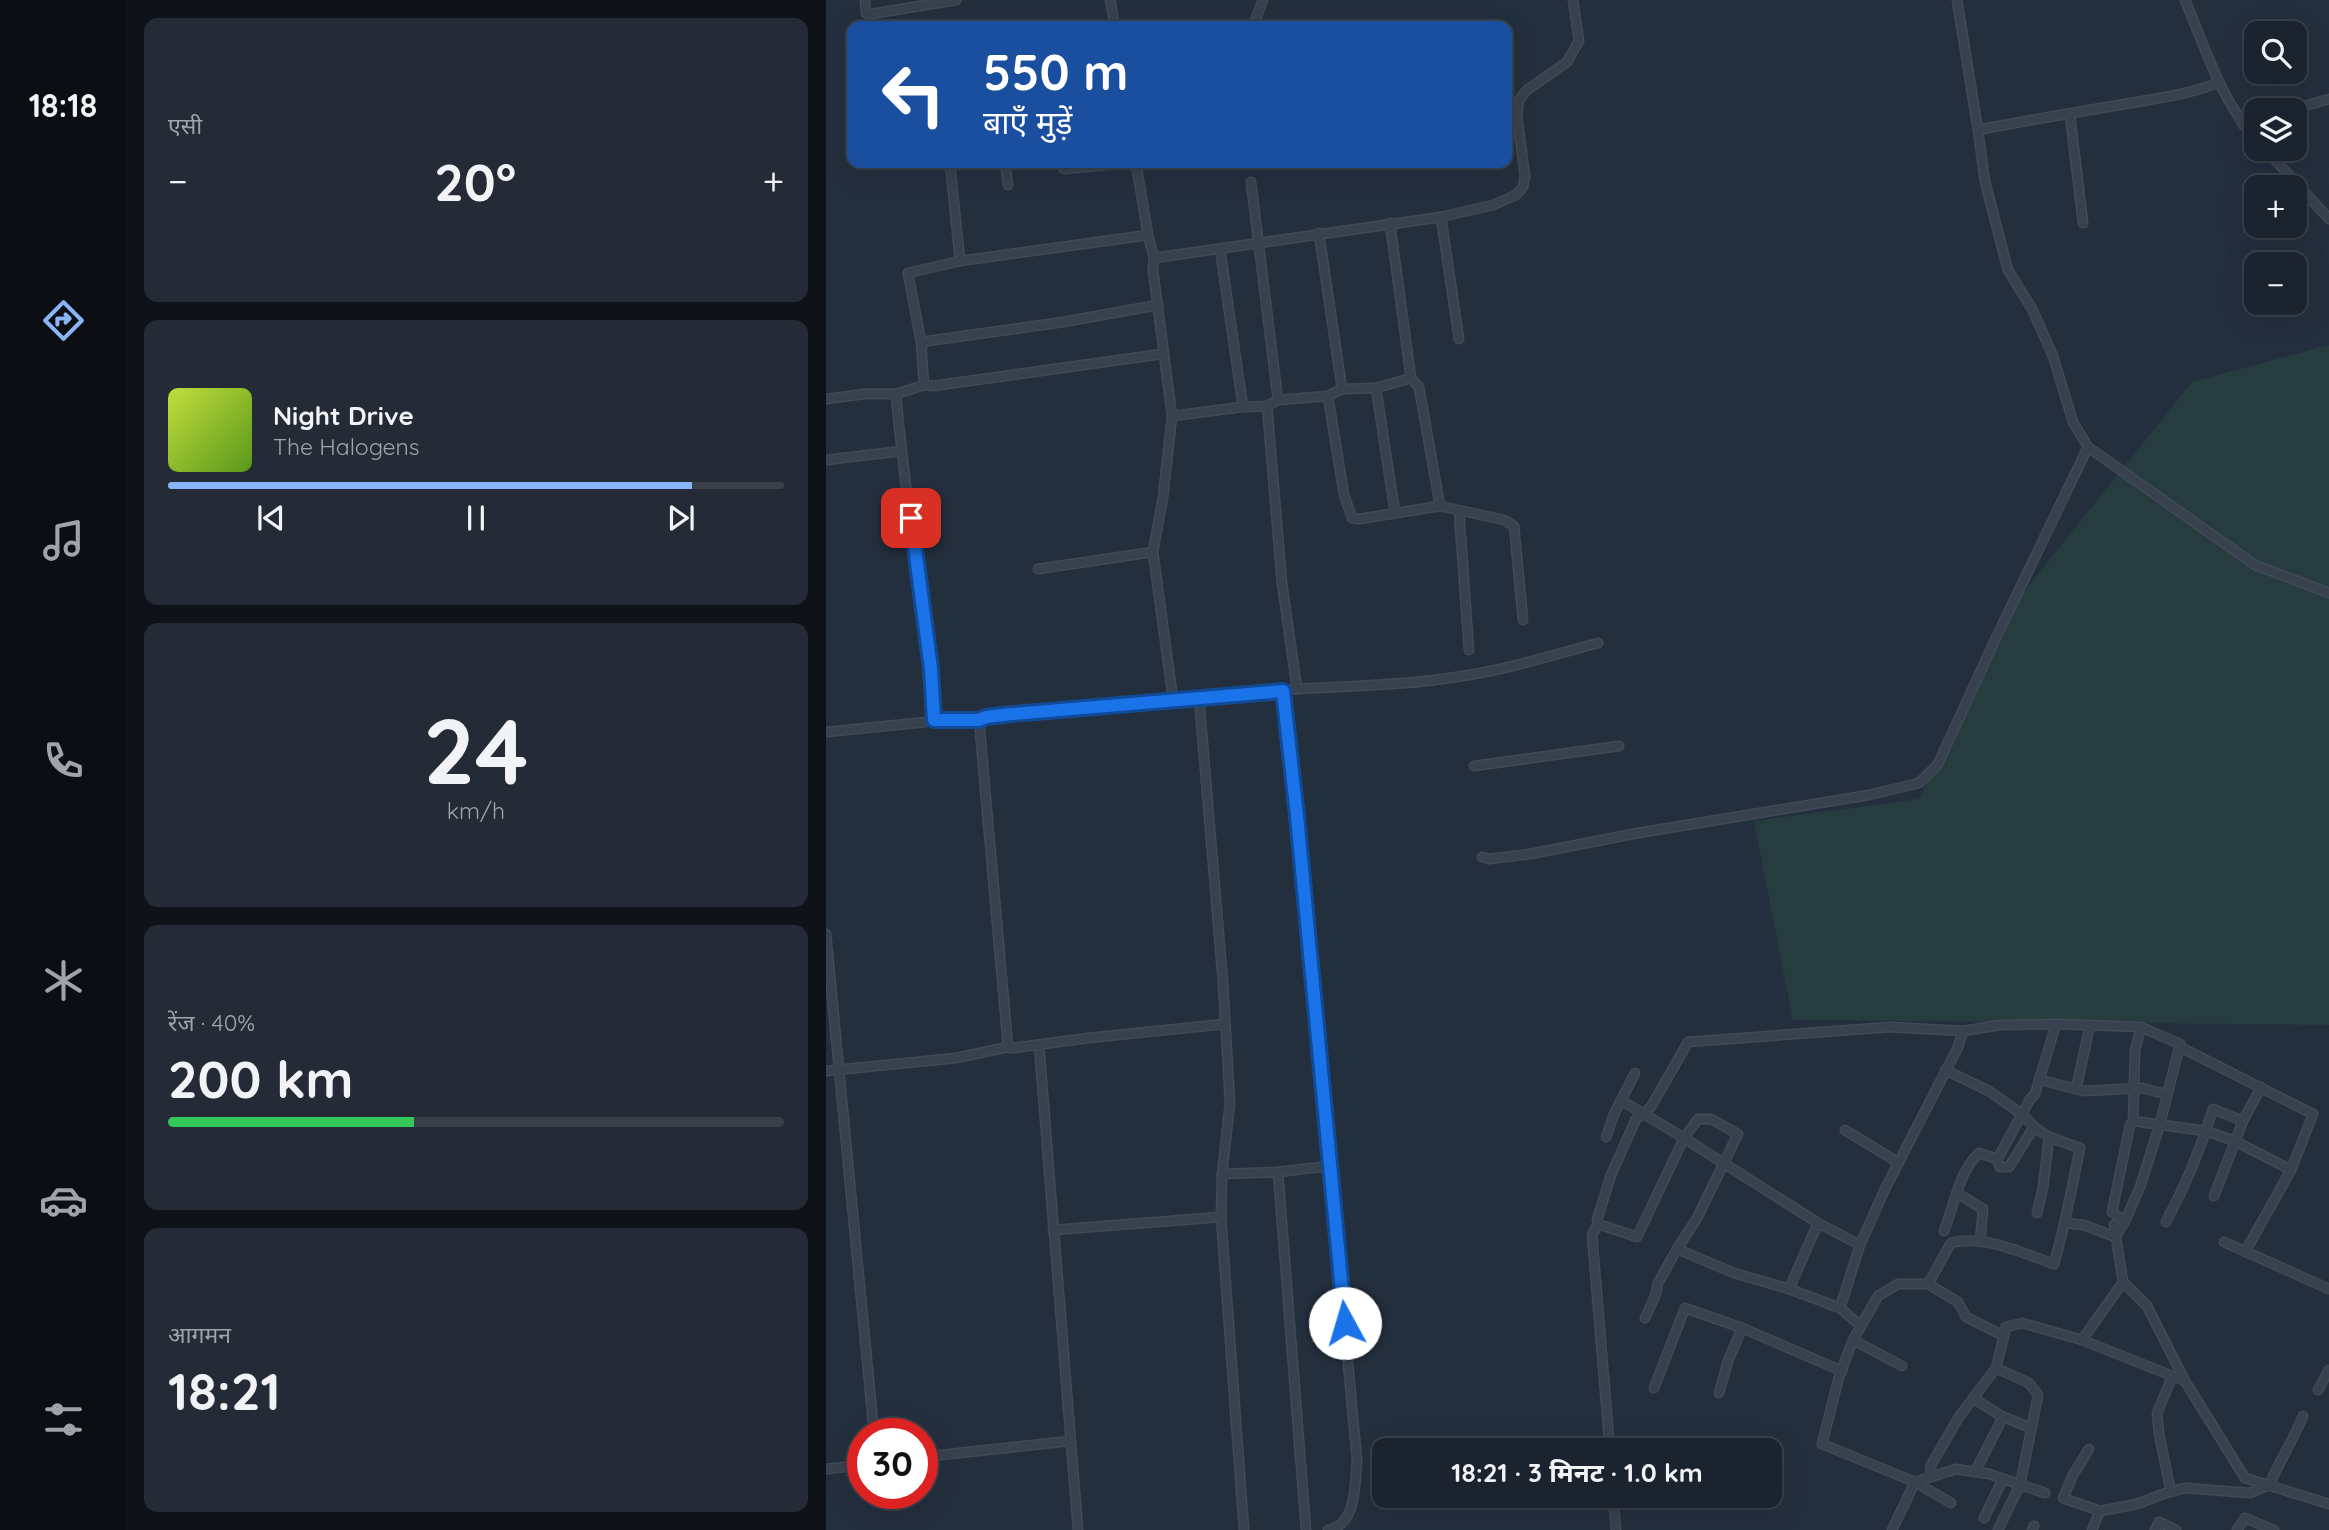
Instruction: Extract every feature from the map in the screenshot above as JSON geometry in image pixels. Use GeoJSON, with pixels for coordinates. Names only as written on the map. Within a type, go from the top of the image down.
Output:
{"type":"FeatureCollection","features":[{"type":"Feature","properties":{"kind":"street"},"geometry":{"type":"LineString","coordinates":[[865,0],[866,13],[871,14],[956,0]]}},
{"type":"Feature","properties":{"kind":"street"},"geometry":{"type":"LineString","coordinates":[[1110,0],[1114,21]]}},
{"type":"Feature","properties":{"kind":"street"},"geometry":{"type":"LineString","coordinates":[[1255,21],[1263,0]]}},
{"type":"Feature","properties":{"kind":"street"},"geometry":{"type":"LineString","coordinates":[[1154,258],[1441,217],[1493,205],[1516,195],[1523,187],[1525,176],[1517,116],[1519,100],[1527,90],[1567,62],[1579,41],[1573,0]]}},
{"type":"Feature","properties":{"kind":"street"},"geometry":{"type":"LineString","coordinates":[[1957,0],[1985,183],[2008,270],[2032,309],[2053,356],[2073,422],[2088,447],[2255,565],[2329,593]]}},
{"type":"Feature","properties":{"kind":"street"},"geometry":{"type":"LineString","coordinates":[[2185,0],[2219,82],[2243,125]]}},
{"type":"Feature","properties":{"kind":"street"},"geometry":{"type":"LineString","coordinates":[[1978,130],[2158,98],[2219,82]]}},
{"type":"Feature","properties":{"kind":"street"},"geometry":{"type":"LineString","coordinates":[[2307,105],[2329,99]]}},
{"type":"Feature","properties":{"kind":"street"},"geometry":{"type":"LineString","coordinates":[[2070,115],[2082,223]]}},
{"type":"Feature","properties":{"kind":"street"},"geometry":{"type":"LineString","coordinates":[[2276,161],[2329,219]]}},
{"type":"Feature","properties":{"kind":"street"},"geometry":{"type":"LineString","coordinates":[[951,168],[960,261]]}},
{"type":"Feature","properties":{"kind":"street"},"geometry":{"type":"LineString","coordinates":[[1005,168],[1008,185]]}},
{"type":"Feature","properties":{"kind":"street"},"geometry":{"type":"LineString","coordinates":[[1137,168],[1154,258],[1162,354],[1172,416],[1163,497],[1153,552],[1172,699]]}},
{"type":"Feature","properties":{"kind":"street"},"geometry":{"type":"LineString","coordinates":[[1251,182],[1278,400]]}},
{"type":"Feature","properties":{"kind":"street"},"geometry":{"type":"LineString","coordinates":[[1441,217],[1459,338]]}},
{"type":"Feature","properties":{"kind":"street"},"geometry":{"type":"LineString","coordinates":[[1390,223],[1411,378],[1419,387],[1440,506]]}},
{"type":"Feature","properties":{"kind":"street"},"geometry":{"type":"LineString","coordinates":[[1319,233],[1342,389]]}},
{"type":"Feature","properties":{"kind":"street"},"geometry":{"type":"LineString","coordinates":[[924,385],[921,342],[908,273],[960,261],[1148,235]]}},
{"type":"Feature","properties":{"kind":"street"},"geometry":{"type":"LineString","coordinates":[[1220,249],[1243,407]]}},
{"type":"Feature","properties":{"kind":"street"},"geometry":{"type":"LineString","coordinates":[[921,342],[1063,322],[1158,305]]}},
{"type":"Feature","properties":{"kind":"street"},"geometry":{"type":"LineString","coordinates":[[826,399],[864,394],[896,394],[924,385],[933,386],[1162,354]]}},
{"type":"Feature","properties":{"kind":"street"},"geometry":{"type":"LineString","coordinates":[[1172,416],[1267,406],[1278,400],[1328,396],[1342,389],[1376,388],[1411,378]]}},
{"type":"Feature","properties":{"kind":"street"},"geometry":{"type":"LineString","coordinates":[[1376,388],[1395,513]]}},
{"type":"Feature","properties":{"kind":"street"},"geometry":{"type":"LineString","coordinates":[[896,394],[901,451],[918,562],[934,720]]}},
{"type":"Feature","properties":{"kind":"street"},"geometry":{"type":"LineString","coordinates":[[1328,396],[1349,514],[1352,518],[1440,506],[1504,520],[1514,526],[1524,620]]}},
{"type":"Feature","properties":{"kind":"street"},"geometry":{"type":"LineString","coordinates":[[1267,406],[1282,583],[1297,689]]}},
{"type":"Feature","properties":{"kind":"street"},"geometry":{"type":"LineString","coordinates":[[1482,857],[1489,859],[1530,855],[1638,833],[1869,795],[1919,783],[1938,764],[2088,447]]}},
{"type":"Feature","properties":{"kind":"street"},"geometry":{"type":"LineString","coordinates":[[826,460],[901,451]]}},
{"type":"Feature","properties":{"kind":"street"},"geometry":{"type":"LineString","coordinates":[[1459,511],[1469,650]]}},
{"type":"Feature","properties":{"kind":"street"},"geometry":{"type":"LineString","coordinates":[[1038,569],[1153,552]]}},
{"type":"Feature","properties":{"kind":"street"},"geometry":{"type":"LineString","coordinates":[[826,732],[934,720],[979,720],[986,717],[1199,696],[1366,687],[1464,676],[1522,664],[1598,643]]}},
{"type":"Feature","properties":{"kind":"street"},"geometry":{"type":"LineString","coordinates":[[1283,691],[1357,1460],[1354,1496],[1347,1516],[1335,1529],[1328,1530]]}},
{"type":"Feature","properties":{"kind":"street"},"geometry":{"type":"LineString","coordinates":[[1199,696],[1230,1103],[1222,1174],[1221,1217],[1244,1530]]}},
{"type":"Feature","properties":{"kind":"street"},"geometry":{"type":"LineString","coordinates":[[979,720],[1008,1047]]}},
{"type":"Feature","properties":{"kind":"street"},"geometry":{"type":"LineString","coordinates":[[1474,766],[1619,746]]}},
{"type":"Feature","properties":{"kind":"street"},"geometry":{"type":"LineString","coordinates":[[826,934],[873,1418]]}},
{"type":"Feature","properties":{"kind":"street"},"geometry":{"type":"LineString","coordinates":[[826,1071],[956,1058],[1008,1047],[1225,1024]]}},
{"type":"Feature","properties":{"kind":"street"},"geometry":{"type":"LineString","coordinates":[[2034,1126],[2009,1167],[2000,1167],[1998,1159],[2041,1080],[2056,1024]]}},
{"type":"Feature","properties":{"kind":"street"},"geometry":{"type":"LineString","coordinates":[[1609,1438],[1592,1235],[1598,1224],[1611,1175],[1636,1119],[1651,1107],[1688,1042],[1891,1027],[1962,1031],[2000,1025],[2141,1027],[2180,1044],[2180,1047],[2313,1114],[2291,1170],[2245,1252]]}},
{"type":"Feature","properties":{"kind":"street"},"geometry":{"type":"LineString","coordinates":[[2076,1090],[2090,1025]]}},
{"type":"Feature","properties":{"kind":"street"},"geometry":{"type":"LineString","coordinates":[[2125,1221],[2112,1212],[2125,1146],[2133,1121],[2135,1050],[2141,1027]]}},
{"type":"Feature","properties":{"kind":"street"},"geometry":{"type":"LineString","coordinates":[[1840,1308],[1860,1245],[1958,1047],[1962,1031]]}},
{"type":"Feature","properties":{"kind":"street"},"geometry":{"type":"LineString","coordinates":[[1038,1045],[1078,1530]]}},
{"type":"Feature","properties":{"kind":"street"},"geometry":{"type":"LineString","coordinates":[[2115,1237],[2140,1187],[2160,1125],[2180,1047]]}},
{"type":"Feature","properties":{"kind":"street"},"geometry":{"type":"LineString","coordinates":[[1928,1284],[1951,1243],[1958,1241],[1980,1242],[2054,1264],[2066,1223],[2080,1148],[2049,1137],[1989,1091],[1945,1070]]}},
{"type":"Feature","properties":{"kind":"street"},"geometry":{"type":"LineString","coordinates":[[1606,1137],[1614,1114],[1635,1073]]}},
{"type":"Feature","properties":{"kind":"street"},"geometry":{"type":"LineString","coordinates":[[2041,1080],[2084,1091],[2143,1088],[2166,1094]]}},
{"type":"Feature","properties":{"kind":"street"},"geometry":{"type":"LineString","coordinates":[[2214,1196],[2243,1121],[2261,1087]]}},
{"type":"Feature","properties":{"kind":"street"},"geometry":{"type":"LineString","coordinates":[[1622,1101],[1818,1223],[1860,1245]]}},
{"type":"Feature","properties":{"kind":"street"},"geometry":{"type":"LineString","coordinates":[[2166,1222],[2187,1185],[2213,1109],[2243,1121]]}},
{"type":"Feature","properties":{"kind":"street"},"geometry":{"type":"LineString","coordinates":[[1598,1224],[1637,1237],[1684,1138],[1694,1123],[1703,1118],[1711,1119],[1738,1134],[1697,1218],[1658,1283],[1645,1318]]}},
{"type":"Feature","properties":{"kind":"street"},"geometry":{"type":"LineString","coordinates":[[2133,1121],[2206,1131],[2235,1141],[2291,1170]]}},
{"type":"Feature","properties":{"kind":"street"},"geometry":{"type":"LineString","coordinates":[[1845,1130],[1899,1163]]}},
{"type":"Feature","properties":{"kind":"street"},"geometry":{"type":"LineString","coordinates":[[2037,1213],[2049,1137]]}},
{"type":"Feature","properties":{"kind":"street"},"geometry":{"type":"LineString","coordinates":[[1944,1231],[1957,1193],[1974,1158],[1979,1153],[1998,1159]]}},
{"type":"Feature","properties":{"kind":"street"},"geometry":{"type":"LineString","coordinates":[[1222,1174],[1278,1172],[1329,1166]]}},
{"type":"Feature","properties":{"kind":"street"},"geometry":{"type":"LineString","coordinates":[[1278,1172],[1306,1530]]}},
{"type":"Feature","properties":{"kind":"street"},"geometry":{"type":"LineString","coordinates":[[1957,1193],[1983,1209],[1980,1242]]}},
{"type":"Feature","properties":{"kind":"street"},"geometry":{"type":"LineString","coordinates":[[1053,1230],[1221,1217]]}},
{"type":"Feature","properties":{"kind":"street"},"geometry":{"type":"LineString","coordinates":[[1789,1289],[1818,1223]]}},
{"type":"Feature","properties":{"kind":"street"},"geometry":{"type":"LineString","coordinates":[[2066,1223],[2084,1225],[2115,1237]]}},
{"type":"Feature","properties":{"kind":"street"},"geometry":{"type":"LineString","coordinates":[[2113,1225],[2123,1282],[2147,1306],[2185,1381],[2245,1478],[2329,1504]]}},
{"type":"Feature","properties":{"kind":"street"},"geometry":{"type":"LineString","coordinates":[[2224,1242],[2329,1289]]}},
{"type":"Feature","properties":{"kind":"street"},"geometry":{"type":"LineString","coordinates":[[1677,1249],[1734,1273],[1840,1308],[1861,1326]]}},
{"type":"Feature","properties":{"kind":"street"},"geometry":{"type":"LineString","coordinates":[[2082,1340],[2123,1282]]}},
{"type":"Feature","properties":{"kind":"street"},"geometry":{"type":"LineString","coordinates":[[1951,1503],[1915,1482],[1822,1444],[1842,1371],[1853,1340],[1878,1296],[1898,1284],[1928,1284],[1958,1301],[1966,1317],[2004,1336]]}},
{"type":"Feature","properties":{"kind":"street"},"geometry":{"type":"LineString","coordinates":[[1654,1388],[1685,1308],[1742,1328],[1842,1371]]}},
{"type":"Feature","properties":{"kind":"street"},"geometry":{"type":"LineString","coordinates":[[1930,1477],[1931,1465],[1959,1417],[1996,1368],[2006,1327],[2022,1323],[2082,1340],[2185,1381]]}},
{"type":"Feature","properties":{"kind":"street"},"geometry":{"type":"LineString","coordinates":[[1719,1392],[1742,1328]]}},
{"type":"Feature","properties":{"kind":"street"},"geometry":{"type":"LineString","coordinates":[[1853,1340],[1902,1366]]}},
{"type":"Feature","properties":{"kind":"street"},"geometry":{"type":"LineString","coordinates":[[1996,1368],[2029,1383],[2038,1395],[2020,1485],[1998,1530]]}},
{"type":"Feature","properties":{"kind":"street"},"geometry":{"type":"LineString","coordinates":[[2318,1390],[2329,1370]]}},
{"type":"Feature","properties":{"kind":"street"},"geometry":{"type":"LineString","coordinates":[[2171,1492],[2157,1413],[2172,1377]]}},
{"type":"Feature","properties":{"kind":"street"},"geometry":{"type":"LineString","coordinates":[[1973,1398],[2003,1417],[2032,1428]]}},
{"type":"Feature","properties":{"kind":"street"},"geometry":{"type":"LineString","coordinates":[[2089,1449],[2063,1498],[2100,1511],[2137,1504],[2185,1488],[2250,1493],[2269,1485],[2303,1416]]}},
{"type":"Feature","properties":{"kind":"street"},"geometry":{"type":"LineString","coordinates":[[1975,1472],[2003,1417]]}},
{"type":"Feature","properties":{"kind":"street"},"geometry":{"type":"LineString","coordinates":[[938,1455],[1070,1441]]}},
{"type":"Feature","properties":{"kind":"street"},"geometry":{"type":"LineString","coordinates":[[826,1469],[847,1467]]}},
{"type":"Feature","properties":{"kind":"street"},"geometry":{"type":"LineString","coordinates":[[1896,1529],[1915,1482],[1956,1469],[2003,1479],[2045,1493]]}},
{"type":"Feature","properties":{"kind":"street"},"geometry":{"type":"LineString","coordinates":[[1984,1518],[2003,1479]]}},
{"type":"Feature","properties":{"kind":"street"},"geometry":{"type":"LineString","coordinates":[[1615,1508],[1616,1530]]}},
{"type":"Feature","properties":{"kind":"street"},"geometry":{"type":"LineString","coordinates":[[2092,1530],[2100,1511]]}},
{"type":"Feature","properties":{"kind":"street"},"geometry":{"type":"LineString","coordinates":[[2237,1530],[2245,1518],[2274,1530]]}},
{"type":"Feature","properties":{"kind":"street"},"geometry":{"type":"LineString","coordinates":[[2155,1530],[2158,1521],[2176,1530]]}},
{"type":"Feature","properties":{"kind":"green space"},"geometry":{"type":"Polygon","coordinates":[[[2329,345],[2329,1025],[1793,1020],[1754,821],[1919,799],[2006,614],[2192,382],[2329,345]]]}},
{"type":"Feature","properties":{"kind":"route"},"geometry":{"type":"LineString","coordinates":[[911,518],[931,669],[934,720],[979,720],[1012,714],[1199,696],[1283,691],[1345,1323]]}}]}
